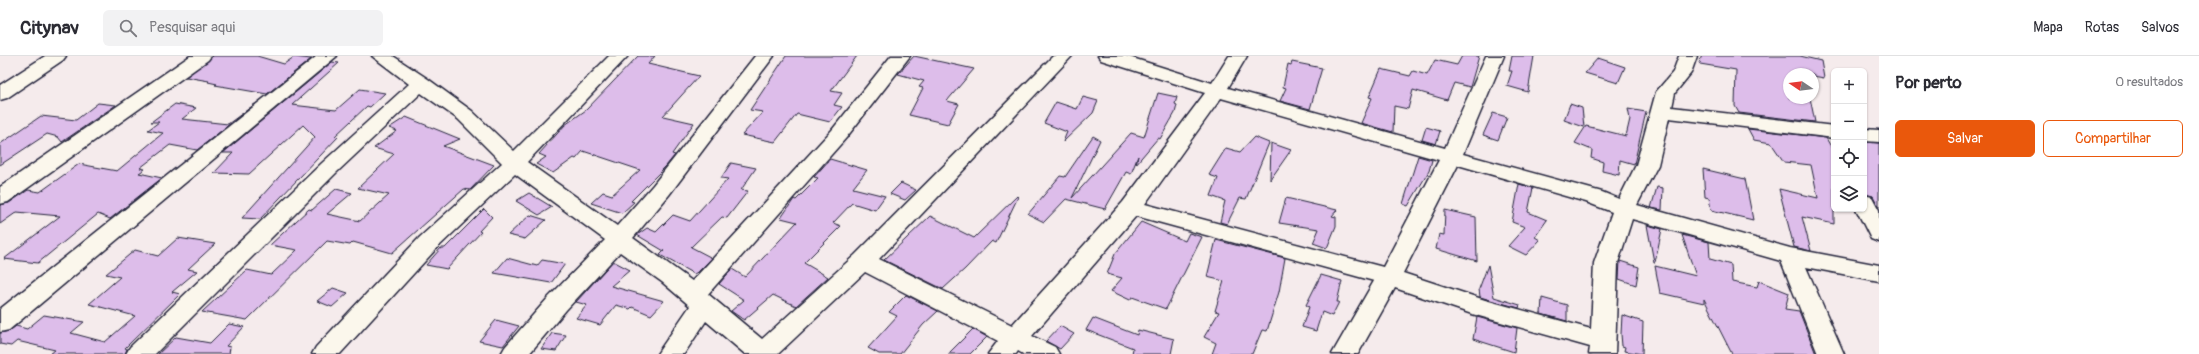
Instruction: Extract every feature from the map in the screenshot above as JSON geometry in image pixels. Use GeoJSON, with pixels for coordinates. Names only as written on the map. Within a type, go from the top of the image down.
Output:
{"type":"FeatureCollection","features":[{"type":"Feature","properties":{"kind":"street"},"geometry":{"type":"LineString","coordinates":[[0,94],[58,56]]}},
{"type":"Feature","properties":{"kind":"street"},"geometry":{"type":"LineString","coordinates":[[0,197],[202,56]]}},
{"type":"Feature","properties":{"kind":"street"},"geometry":{"type":"LineString","coordinates":[[0,323],[328,56]]}},
{"type":"Feature","properties":{"kind":"street"},"geometry":{"type":"LineString","coordinates":[[381,56],[465,115],[514,164],[670,276],[762,354],[863,261],[1063,56]]}},
{"type":"Feature","properties":{"kind":"street"},"geometry":{"type":"LineString","coordinates":[[325,354],[428,243],[514,164],[619,56]]}},
{"type":"Feature","properties":{"kind":"street"},"geometry":{"type":"LineString","coordinates":[[514,354],[618,240],[661,190],[764,56]]}},
{"type":"Feature","properties":{"kind":"street"},"geometry":{"type":"LineString","coordinates":[[670,354],[698,300],[839,134],[901,56]]}},
{"type":"Feature","properties":{"kind":"street"},"geometry":{"type":"LineString","coordinates":[[1107,56],[1217,91],[1452,156],[1594,197],[1624,209],[1790,256],[1879,273]]}},
{"type":"Feature","properties":{"kind":"street"},"geometry":{"type":"LineString","coordinates":[[1009,346],[1131,207],[1217,91],[1238,56]]}},
{"type":"Feature","properties":{"kind":"street"},"geometry":{"type":"LineString","coordinates":[[1345,354],[1389,277],[1452,156],[1495,56]]}},
{"type":"Feature","properties":{"kind":"street"},"geometry":{"type":"LineString","coordinates":[[1131,207],[1389,277],[1602,347],[1606,263],[1624,209],[1647,165],[1666,92],[1682,73],[1688,56]]}},
{"type":"Feature","properties":{"kind":"street"},"geometry":{"type":"LineString","coordinates":[[139,354],[329,168],[421,83]]}},
{"type":"Feature","properties":{"kind":"street"},"geometry":{"type":"LineString","coordinates":[[1661,111],[1831,134]]}},
{"type":"Feature","properties":{"kind":"street"},"geometry":{"type":"LineString","coordinates":[[1867,135],[1879,136]]}},
{"type":"Feature","properties":{"kind":"street"},"geometry":{"type":"LineString","coordinates":[[1867,208],[1879,234]]}},
{"type":"Feature","properties":{"kind":"street"},"geometry":{"type":"LineString","coordinates":[[1790,256],[1831,354]]}},
{"type":"Feature","properties":{"kind":"street"},"geometry":{"type":"LineString","coordinates":[[863,261],[1009,346],[1046,354]]}},
{"type":"Feature","properties":{"kind":"building"},"geometry":{"type":"Polygon","coordinates":[[[213,56],[257,56],[284,64],[294,57],[311,59],[267,94],[215,85],[217,84],[208,82],[209,81],[186,77],[213,56]]]}},
{"type":"Feature","properties":{"kind":"building"},"geometry":{"type":"Polygon","coordinates":[[[638,56],[655,56],[648,64],[699,76],[663,116],[694,123],[672,154],[675,155],[631,201],[634,202],[622,213],[591,203],[603,192],[612,195],[640,170],[583,151],[576,159],[574,158],[553,173],[536,164],[546,157],[539,154],[565,125],[586,110],[638,56]]]}},
{"type":"Feature","properties":{"kind":"building"},"geometry":{"type":"Polygon","coordinates":[[[786,56],[857,56],[831,91],[842,93],[834,105],[842,107],[830,122],[797,114],[775,142],[742,135],[763,112],[750,110],[786,56]]]}},
{"type":"Feature","properties":{"kind":"building"},"geometry":{"type":"Polygon","coordinates":[[[914,56],[974,69],[947,101],[959,104],[948,124],[909,115],[923,88],[919,87],[924,81],[898,74],[914,56]]]}},
{"type":"Feature","properties":{"kind":"building"},"geometry":{"type":"Polygon","coordinates":[[[1462,56],[1479,56],[1470,87],[1454,83],[1447,100],[1413,90],[1408,109],[1394,106],[1393,132],[1361,123],[1372,98],[1369,97],[1381,69],[1410,76],[1413,71],[1427,75],[1435,60],[1457,65],[1462,56]]]}},
{"type":"Feature","properties":{"kind":"building"},"geometry":{"type":"Polygon","coordinates":[[[1512,56],[1534,56],[1528,92],[1507,86],[1512,71],[1509,71],[1512,56]]]}},
{"type":"Feature","properties":{"kind":"building"},"geometry":{"type":"Polygon","coordinates":[[[1701,56],[1800,56],[1821,61],[1824,78],[1819,77],[1819,68],[1783,68],[1783,104],[1811,104],[1815,122],[1739,113],[1735,106],[1736,70],[1700,64],[1701,56]]]}},
{"type":"Feature","properties":{"kind":"building"},"geometry":{"type":"Polygon","coordinates":[[[1598,58],[1625,67],[1618,83],[1585,73],[1598,58]]]}},
{"type":"Feature","properties":{"kind":"building"},"geometry":{"type":"Polygon","coordinates":[[[332,62],[339,63],[292,105],[336,110],[360,89],[385,93],[370,107],[367,106],[335,136],[338,137],[260,219],[242,218],[315,137],[303,125],[249,174],[214,173],[233,153],[223,153],[332,62]]]}},
{"type":"Feature","properties":{"kind":"building"},"geometry":{"type":"Polygon","coordinates":[[[1292,62],[1322,68],[1310,109],[1280,101],[1286,88],[1283,87],[1288,64],[1291,65],[1292,62]]]}},
{"type":"Feature","properties":{"kind":"building"},"geometry":{"type":"Polygon","coordinates":[[[1158,93],[1177,97],[1175,113],[1160,139],[1158,138],[1136,164],[1138,156],[1131,174],[1126,172],[1105,209],[1066,199],[1044,222],[1028,214],[1060,176],[1065,177],[1093,136],[1100,140],[1072,198],[1131,133],[1144,137],[1158,93]]]}},
{"type":"Feature","properties":{"kind":"building"},"geometry":{"type":"Polygon","coordinates":[[[1083,97],[1098,101],[1093,113],[1063,142],[1067,132],[1044,123],[1056,102],[1077,109],[1083,97]]]}},
{"type":"Feature","properties":{"kind":"building"},"geometry":{"type":"Polygon","coordinates":[[[98,103],[116,105],[62,142],[58,137],[47,134],[0,165],[0,144],[41,116],[76,120],[98,103]]]}},
{"type":"Feature","properties":{"kind":"building"},"geometry":{"type":"Polygon","coordinates":[[[175,104],[196,108],[182,119],[228,124],[255,104],[197,150],[170,145],[140,168],[145,169],[139,173],[162,178],[110,219],[98,214],[38,263],[4,259],[60,216],[17,212],[0,224],[0,205],[9,203],[28,190],[40,192],[79,164],[117,171],[163,133],[148,130],[159,122],[151,122],[175,104]]]}},
{"type":"Feature","properties":{"kind":"building"},"geometry":{"type":"Polygon","coordinates":[[[1570,104],[1582,108],[1584,127],[1564,120],[1570,104]]]}},
{"type":"Feature","properties":{"kind":"building"},"geometry":{"type":"Polygon","coordinates":[[[1628,109],[1646,112],[1634,164],[1620,160],[1619,175],[1602,171],[1603,162],[1591,158],[1592,150],[1575,143],[1586,126],[1626,136],[1630,119],[1628,109]]]}},
{"type":"Feature","properties":{"kind":"building"},"geometry":{"type":"Polygon","coordinates":[[[1493,113],[1507,117],[1498,140],[1483,135],[1493,113]]]}},
{"type":"Feature","properties":{"kind":"building"},"geometry":{"type":"Polygon","coordinates":[[[406,117],[460,139],[443,146],[494,165],[470,190],[464,189],[392,253],[353,242],[350,245],[327,241],[247,320],[202,312],[247,270],[271,275],[297,250],[270,245],[309,209],[312,210],[336,189],[352,193],[327,214],[360,221],[389,195],[358,188],[394,154],[374,148],[397,131],[389,128],[406,117]]]}},
{"type":"Feature","properties":{"kind":"building"},"geometry":{"type":"Polygon","coordinates":[[[1426,127],[1440,131],[1436,144],[1422,140],[1426,127]]]}},
{"type":"Feature","properties":{"kind":"building"},"geometry":{"type":"Polygon","coordinates":[[[1748,129],[1826,138],[1831,147],[1831,212],[1834,212],[1834,224],[1802,217],[1811,251],[1794,247],[1779,189],[1818,198],[1811,165],[1784,162],[1771,143],[1754,140],[1748,129]]]}},
{"type":"Feature","properties":{"kind":"building"},"geometry":{"type":"Polygon","coordinates":[[[1254,137],[1269,143],[1246,199],[1240,198],[1227,224],[1220,222],[1225,201],[1211,196],[1218,178],[1209,175],[1226,148],[1240,152],[1254,137]]]}},
{"type":"Feature","properties":{"kind":"building"},"geometry":{"type":"Polygon","coordinates":[[[1867,142],[1879,143],[1879,207],[1873,196],[1867,195],[1867,142]]]}},
{"type":"Feature","properties":{"kind":"building"},"geometry":{"type":"Polygon","coordinates":[[[1271,143],[1291,150],[1270,180],[1271,143]]]}},
{"type":"Feature","properties":{"kind":"building"},"geometry":{"type":"Polygon","coordinates":[[[1418,156],[1432,160],[1429,171],[1408,206],[1403,204],[1418,156]]]}},
{"type":"Feature","properties":{"kind":"building"},"geometry":{"type":"Polygon","coordinates":[[[830,159],[867,170],[853,188],[885,196],[875,210],[852,203],[833,223],[841,226],[804,263],[828,277],[796,306],[773,295],[744,320],[731,311],[744,300],[719,284],[732,269],[745,277],[797,222],[781,218],[794,199],[796,200],[818,178],[814,177],[830,159]]]}},
{"type":"Feature","properties":{"kind":"building"},"geometry":{"type":"Polygon","coordinates":[[[731,163],[756,168],[741,190],[748,191],[727,218],[722,217],[691,247],[712,258],[699,271],[694,274],[660,255],[664,251],[637,235],[647,228],[656,232],[673,215],[690,221],[728,179],[721,178],[731,163]]]}},
{"type":"Feature","properties":{"kind":"building"},"geometry":{"type":"Polygon","coordinates":[[[1703,169],[1745,179],[1753,220],[1711,210],[1709,198],[1705,197],[1703,169]]]}},
{"type":"Feature","properties":{"kind":"building"},"geometry":{"type":"Polygon","coordinates":[[[901,183],[916,190],[905,200],[890,194],[901,183]]]}},
{"type":"Feature","properties":{"kind":"building"},"geometry":{"type":"Polygon","coordinates":[[[1519,184],[1533,188],[1528,212],[1547,220],[1535,237],[1540,240],[1526,255],[1508,246],[1525,227],[1512,222],[1519,184]]]}},
{"type":"Feature","properties":{"kind":"building"},"geometry":{"type":"Polygon","coordinates":[[[1657,187],[1663,188],[1662,210],[1651,208],[1657,187]]]}},
{"type":"Feature","properties":{"kind":"building"},"geometry":{"type":"Polygon","coordinates":[[[529,193],[552,207],[539,215],[516,201],[529,193]]]}},
{"type":"Feature","properties":{"kind":"building"},"geometry":{"type":"Polygon","coordinates":[[[1017,196],[1018,197],[996,243],[992,241],[943,289],[884,260],[930,216],[974,238],[1017,196]]]}},
{"type":"Feature","properties":{"kind":"building"},"geometry":{"type":"Polygon","coordinates":[[[1286,198],[1337,210],[1332,216],[1336,217],[1336,226],[1327,248],[1313,243],[1319,229],[1279,223],[1286,198]]]}},
{"type":"Feature","properties":{"kind":"building"},"geometry":{"type":"Polygon","coordinates":[[[484,209],[492,217],[479,231],[481,232],[447,269],[426,265],[441,248],[445,248],[484,209]]]}},
{"type":"Feature","properties":{"kind":"building"},"geometry":{"type":"Polygon","coordinates":[[[1445,210],[1476,217],[1477,261],[1436,249],[1439,234],[1444,235],[1445,210]]]}},
{"type":"Feature","properties":{"kind":"building"},"geometry":{"type":"Polygon","coordinates":[[[530,215],[546,220],[525,239],[508,235],[530,215]]]}},
{"type":"Feature","properties":{"kind":"building"},"geometry":{"type":"Polygon","coordinates":[[[1141,222],[1185,241],[1189,233],[1202,237],[1166,309],[1132,297],[1130,300],[1111,291],[1122,278],[1107,274],[1115,254],[1141,222]]]}},
{"type":"Feature","properties":{"kind":"building"},"geometry":{"type":"Polygon","coordinates":[[[1647,225],[1662,229],[1655,262],[1654,262],[1647,225]]]}},
{"type":"Feature","properties":{"kind":"building"},"geometry":{"type":"Polygon","coordinates":[[[1682,235],[1709,242],[1710,259],[1731,265],[1732,282],[1757,287],[1759,281],[1789,293],[1785,309],[1799,311],[1816,354],[1732,354],[1704,299],[1704,303],[1660,293],[1655,266],[1696,276],[1682,235]]]}},
{"type":"Feature","properties":{"kind":"building"},"geometry":{"type":"Polygon","coordinates":[[[178,238],[215,244],[188,269],[197,271],[172,292],[180,294],[125,348],[127,349],[125,354],[50,354],[55,350],[17,341],[11,346],[0,344],[0,333],[9,331],[16,326],[27,329],[44,315],[84,322],[71,333],[105,342],[135,316],[89,304],[120,277],[106,274],[135,250],[158,256],[178,238]]]}},
{"type":"Feature","properties":{"kind":"building"},"geometry":{"type":"Polygon","coordinates":[[[1216,240],[1285,258],[1279,292],[1267,331],[1262,330],[1252,354],[1212,354],[1216,343],[1204,337],[1219,312],[1215,311],[1224,281],[1207,277],[1216,240]]]}},
{"type":"Feature","properties":{"kind":"building"},"geometry":{"type":"Polygon","coordinates":[[[507,258],[537,266],[542,260],[565,264],[551,283],[494,273],[507,258]]]}},
{"type":"Feature","properties":{"kind":"building"},"geometry":{"type":"Polygon","coordinates":[[[613,261],[630,270],[611,286],[664,301],[651,315],[632,307],[630,309],[616,305],[600,325],[576,318],[587,305],[576,302],[613,261]]]}},
{"type":"Feature","properties":{"kind":"building"},"geometry":{"type":"Polygon","coordinates":[[[1620,261],[1639,267],[1636,285],[1619,279],[1620,261]]]}},
{"type":"Feature","properties":{"kind":"building"},"geometry":{"type":"Polygon","coordinates":[[[1488,265],[1494,297],[1520,305],[1519,308],[1480,297],[1479,289],[1488,265]]]}},
{"type":"Feature","properties":{"kind":"building"},"geometry":{"type":"Polygon","coordinates":[[[1321,275],[1342,281],[1337,302],[1339,302],[1332,316],[1322,312],[1316,331],[1302,327],[1309,307],[1306,305],[1321,275]]]}},
{"type":"Feature","properties":{"kind":"building"},"geometry":{"type":"Polygon","coordinates":[[[333,288],[348,293],[332,307],[317,301],[333,288]]]}},
{"type":"Feature","properties":{"kind":"building"},"geometry":{"type":"Polygon","coordinates":[[[906,295],[938,311],[923,325],[900,354],[879,354],[868,348],[897,316],[889,312],[906,295]]]}},
{"type":"Feature","properties":{"kind":"building"},"geometry":{"type":"Polygon","coordinates":[[[1542,298],[1567,305],[1567,321],[1541,314],[1542,298]]]}},
{"type":"Feature","properties":{"kind":"building"},"geometry":{"type":"Polygon","coordinates":[[[1622,315],[1643,322],[1642,354],[1624,351],[1625,347],[1622,346],[1621,334],[1622,315]]]}},
{"type":"Feature","properties":{"kind":"building"},"geometry":{"type":"Polygon","coordinates":[[[1477,317],[1517,328],[1514,352],[1473,339],[1477,317]]]}},
{"type":"Feature","properties":{"kind":"building"},"geometry":{"type":"Polygon","coordinates":[[[1093,318],[1137,335],[1138,330],[1174,339],[1171,354],[1132,354],[1133,348],[1086,330],[1093,318]]]}},
{"type":"Feature","properties":{"kind":"building"},"geometry":{"type":"Polygon","coordinates":[[[496,320],[519,326],[503,346],[479,341],[496,320]]]}},
{"type":"Feature","properties":{"kind":"building"},"geometry":{"type":"Polygon","coordinates":[[[229,324],[244,327],[226,346],[230,347],[229,354],[158,354],[176,337],[210,343],[229,324]]]}},
{"type":"Feature","properties":{"kind":"building"},"geometry":{"type":"Polygon","coordinates":[[[1060,326],[1074,334],[1060,349],[1046,341],[1060,326]]]}},
{"type":"Feature","properties":{"kind":"building"},"geometry":{"type":"Polygon","coordinates":[[[973,329],[987,337],[970,354],[948,354],[973,329]]]}},
{"type":"Feature","properties":{"kind":"building"},"geometry":{"type":"Polygon","coordinates":[[[552,333],[566,335],[556,351],[541,349],[552,333]]]}}]}
